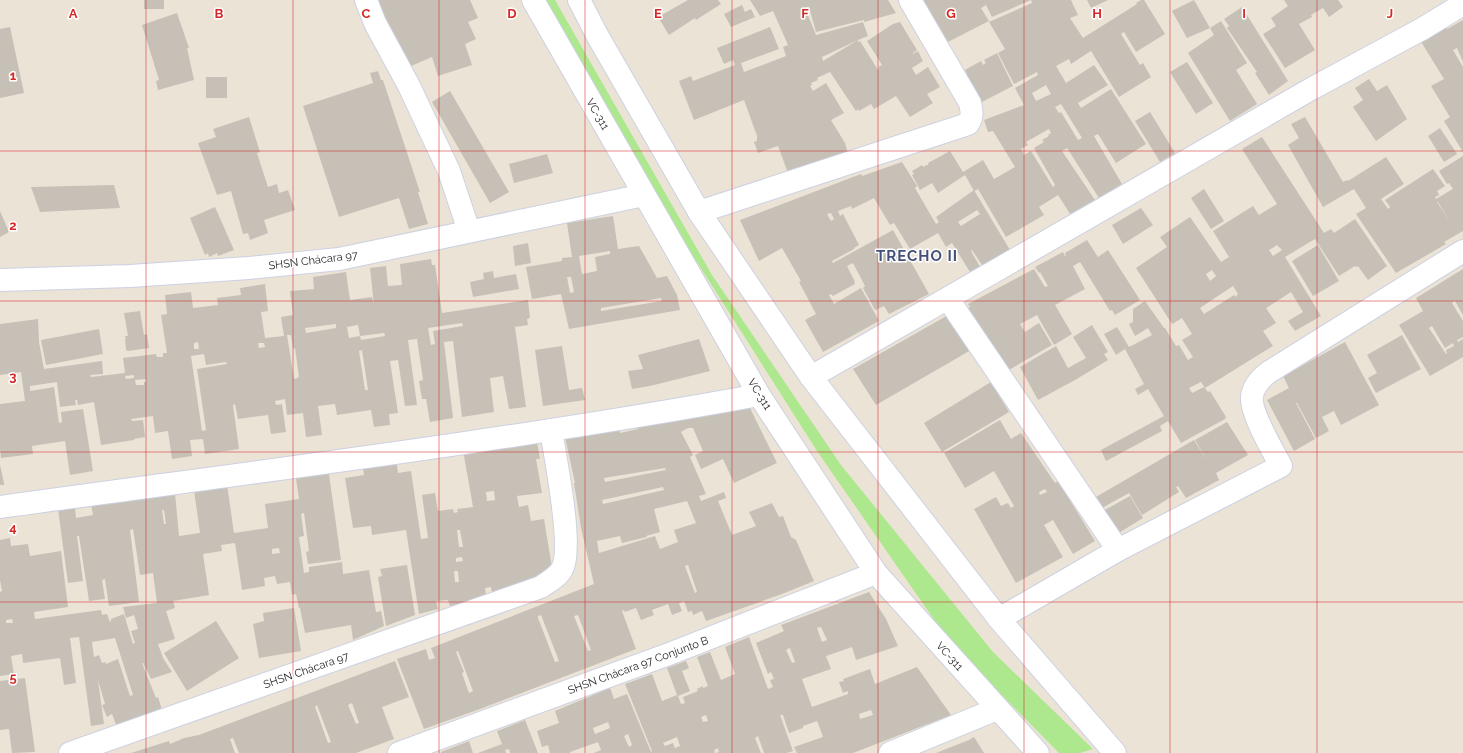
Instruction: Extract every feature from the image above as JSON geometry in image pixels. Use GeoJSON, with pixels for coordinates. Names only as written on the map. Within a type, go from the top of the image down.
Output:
{"type":"FeatureCollection","features":[{"type":"Feature","properties":{"kind":"street"},"geometry":{"type":"LineString","coordinates":[[366,0],[375,23],[409,86],[449,171],[469,231]]}},
{"type":"Feature","properties":{"kind":"street","name":"VC-311"},"geometry":{"type":"LineString","coordinates":[[533,0],[759,395],[876,573],[1038,753]]}},
{"type":"Feature","properties":{"kind":"street"},"geometry":{"type":"LineString","coordinates":[[579,0],[597,35],[699,212],[811,378],[999,619],[1115,753]]}},
{"type":"Feature","properties":{"kind":"street"},"geometry":{"type":"LineString","coordinates":[[699,212],[968,124],[971,120],[972,113],[970,103],[910,0]]}},
{"type":"Feature","properties":{"kind":"street"},"geometry":{"type":"LineString","coordinates":[[811,378],[1298,96],[1422,29],[1463,4]]}},
{"type":"Feature","properties":{"kind":"street","name":"SHSN Chácara 97"},"geometry":{"type":"LineString","coordinates":[[0,280],[130,276],[249,268],[339,259],[644,195]]}},
{"type":"Feature","properties":{"kind":"street"},"geometry":{"type":"LineString","coordinates":[[999,619],[1118,550],[1281,466],[1254,410],[1252,396],[1258,382],[1269,372],[1463,251]]}},
{"type":"Feature","properties":{"kind":"street"},"geometry":{"type":"LineString","coordinates":[[948,299],[1118,550]]}},
{"type":"Feature","properties":{"kind":"street"},"geometry":{"type":"LineString","coordinates":[[0,507],[551,430],[662,413],[759,395]]}},
{"type":"Feature","properties":{"kind":"street","name":"SHSN Chácara 97"},"geometry":{"type":"LineString","coordinates":[[70,753],[541,587],[556,577],[563,569],[567,546],[551,430]]}},
{"type":"Feature","properties":{"kind":"street","name":"SHSN Chácara 97 Conjunto B"},"geometry":{"type":"LineString","coordinates":[[399,753],[669,654],[876,573]]}},
{"type":"Feature","properties":{"kind":"street"},"geometry":{"type":"LineString","coordinates":[[890,753],[997,709]]}},
{"type":"Feature","properties":{"kind":"green space"},"geometry":{"type":"Polygon","coordinates":[[[542,0],[555,0],[712,275],[841,465],[993,652],[1093,749],[1080,753],[1059,753],[967,660],[944,634],[817,451],[660,204],[542,0]]]}},
{"type":"Feature","properties":{"kind":"building"},"geometry":{"type":"Polygon","coordinates":[[[144,0],[164,0],[164,9],[144,9],[144,0]]]}},
{"type":"Feature","properties":{"kind":"building"},"geometry":{"type":"Polygon","coordinates":[[[379,0],[470,0],[478,18],[468,22],[476,39],[465,44],[472,65],[438,76],[432,57],[411,66],[377,2],[379,0]]]}},
{"type":"Feature","properties":{"kind":"building"},"geometry":{"type":"Polygon","coordinates":[[[688,0],[718,0],[721,4],[696,20],[695,18],[669,35],[658,17],[688,0]]]}},
{"type":"Feature","properties":{"kind":"building"},"geometry":{"type":"Polygon","coordinates":[[[750,0],[888,0],[896,13],[864,22],[864,20],[816,32],[809,7],[805,8],[816,35],[863,22],[868,36],[858,40],[858,42],[860,41],[878,70],[878,67],[882,65],[867,41],[893,24],[900,22],[917,50],[913,54],[918,51],[923,61],[912,68],[916,75],[928,67],[940,87],[927,94],[933,103],[910,117],[896,96],[874,109],[871,104],[859,111],[858,109],[856,111],[830,72],[817,78],[818,80],[811,83],[812,85],[810,86],[813,91],[826,83],[844,113],[831,120],[845,143],[849,157],[791,181],[778,146],[758,153],[754,142],[757,141],[757,136],[744,100],[694,120],[679,81],[691,76],[693,81],[735,65],[733,60],[724,64],[717,48],[770,27],[779,49],[741,63],[744,72],[786,56],[783,47],[788,45],[773,11],[760,16],[750,0]],[[858,40],[822,57],[823,61],[858,40]]]}},
{"type":"Feature","properties":{"kind":"building"},"geometry":{"type":"Polygon","coordinates":[[[916,0],[1031,0],[992,17],[986,5],[981,8],[989,21],[942,45],[916,0]]]}},
{"type":"Feature","properties":{"kind":"building"},"geometry":{"type":"Polygon","coordinates":[[[1031,0],[1071,0],[1078,15],[1070,18],[1083,38],[1137,4],[1136,3],[1144,0],[1165,34],[1136,52],[1124,32],[1121,34],[1140,65],[1143,63],[1151,77],[1119,97],[1091,51],[1071,64],[1069,59],[1056,66],[1066,83],[1094,65],[1108,85],[1078,103],[1081,108],[1111,89],[1146,144],[1116,163],[1098,134],[1094,136],[1122,184],[1099,198],[1067,148],[1062,151],[1097,203],[1072,217],[1058,195],[1039,207],[1044,215],[1006,237],[978,189],[974,191],[965,175],[938,193],[932,183],[920,190],[912,175],[914,174],[912,171],[922,165],[923,167],[929,164],[928,163],[950,151],[963,172],[983,160],[994,179],[1015,167],[993,131],[988,132],[984,120],[1024,105],[1015,88],[1038,75],[1037,72],[1014,84],[998,53],[1005,49],[989,22],[1032,3],[1031,0]],[[1046,85],[1032,93],[1036,101],[1051,94],[1046,85]],[[1061,104],[1055,107],[1059,113],[1061,112],[1078,140],[1082,138],[1061,104]],[[1049,129],[1026,142],[1028,145],[1021,149],[1024,155],[1031,151],[1053,187],[1055,185],[1034,148],[1044,142],[1042,140],[1049,136],[1048,135],[1051,133],[1049,129]]]}},
{"type":"Feature","properties":{"kind":"building"},"geometry":{"type":"Polygon","coordinates":[[[1087,0],[1108,0],[1091,8],[1087,0]]]}},
{"type":"Feature","properties":{"kind":"building"},"geometry":{"type":"Polygon","coordinates":[[[1194,0],[1210,28],[1187,38],[1172,11],[1194,0]]]}},
{"type":"Feature","properties":{"kind":"building"},"geometry":{"type":"Polygon","coordinates":[[[1284,0],[1338,0],[1343,7],[1329,17],[1323,8],[1311,15],[1312,17],[1299,24],[1315,50],[1285,68],[1263,34],[1276,26],[1271,18],[1288,6],[1284,0]]]}},
{"type":"Feature","properties":{"kind":"building"},"geometry":{"type":"Polygon","coordinates":[[[742,5],[745,12],[751,9],[755,17],[731,27],[724,14],[742,5]]]}},
{"type":"Feature","properties":{"kind":"building"},"geometry":{"type":"Polygon","coordinates":[[[1242,7],[1288,81],[1269,95],[1255,73],[1257,72],[1227,28],[1229,26],[1224,19],[1242,7]]]}},
{"type":"Feature","properties":{"kind":"building"},"geometry":{"type":"Polygon","coordinates":[[[177,13],[189,48],[187,48],[194,80],[158,90],[156,81],[159,80],[142,25],[177,13]]]}},
{"type":"Feature","properties":{"kind":"building"},"geometry":{"type":"Polygon","coordinates":[[[1463,20],[1463,62],[1457,48],[1453,50],[1463,67],[1463,152],[1444,121],[1450,117],[1431,86],[1444,79],[1420,40],[1445,25],[1447,29],[1463,20]]]}},
{"type":"Feature","properties":{"kind":"building"},"geometry":{"type":"Polygon","coordinates":[[[1221,21],[1247,63],[1236,70],[1257,104],[1230,121],[1188,53],[1214,35],[1210,28],[1221,21]]]}},
{"type":"Feature","properties":{"kind":"building"},"geometry":{"type":"Polygon","coordinates":[[[10,27],[24,93],[0,98],[0,29],[10,27]]]}},
{"type":"Feature","properties":{"kind":"building"},"geometry":{"type":"Polygon","coordinates":[[[997,53],[1013,86],[976,105],[960,78],[967,74],[965,70],[981,61],[983,65],[986,63],[984,60],[997,53]]]}},
{"type":"Feature","properties":{"kind":"building"},"geometry":{"type":"Polygon","coordinates":[[[1187,62],[1213,103],[1196,114],[1170,72],[1187,62]]]}},
{"type":"Feature","properties":{"kind":"building"},"geometry":{"type":"Polygon","coordinates":[[[378,71],[381,80],[383,80],[420,192],[418,192],[428,224],[409,229],[399,198],[339,217],[303,106],[373,83],[370,73],[378,71]]]}},
{"type":"Feature","properties":{"kind":"building"},"geometry":{"type":"Polygon","coordinates":[[[206,77],[227,77],[227,98],[206,98],[206,77]]]}},
{"type":"Feature","properties":{"kind":"building"},"geometry":{"type":"Polygon","coordinates":[[[1369,79],[1377,91],[1387,85],[1407,119],[1376,141],[1353,107],[1363,100],[1355,88],[1369,79]]]}},
{"type":"Feature","properties":{"kind":"building"},"geometry":{"type":"Polygon","coordinates":[[[450,91],[509,192],[490,203],[432,102],[450,91]]]}},
{"type":"Feature","properties":{"kind":"building"},"geometry":{"type":"Polygon","coordinates":[[[1150,112],[1175,153],[1160,162],[1135,121],[1150,112]]]}},
{"type":"Feature","properties":{"kind":"building"},"geometry":{"type":"Polygon","coordinates":[[[249,117],[260,152],[257,153],[268,187],[277,184],[279,193],[288,190],[295,210],[264,220],[268,233],[250,240],[248,233],[243,234],[231,191],[217,195],[198,143],[216,137],[213,129],[249,117]]]}},
{"type":"Feature","properties":{"kind":"building"},"geometry":{"type":"Polygon","coordinates":[[[1305,117],[1343,182],[1348,181],[1386,157],[1404,184],[1381,199],[1388,209],[1390,207],[1385,200],[1433,169],[1445,186],[1437,191],[1439,195],[1435,197],[1436,199],[1453,189],[1449,183],[1447,184],[1439,171],[1463,156],[1463,231],[1444,242],[1446,244],[1396,273],[1356,214],[1366,208],[1354,189],[1323,207],[1288,145],[1299,138],[1291,124],[1305,117]]]}},
{"type":"Feature","properties":{"kind":"building"},"geometry":{"type":"Polygon","coordinates":[[[1440,128],[1457,154],[1444,162],[1428,136],[1440,128]]]}},
{"type":"Feature","properties":{"kind":"building"},"geometry":{"type":"Polygon","coordinates":[[[1262,137],[1324,233],[1331,229],[1334,233],[1355,219],[1387,266],[1368,280],[1358,266],[1355,266],[1339,276],[1315,239],[1285,257],[1321,316],[1295,331],[1288,321],[1303,312],[1291,292],[1266,308],[1276,323],[1263,331],[1273,346],[1205,388],[1201,382],[1189,388],[1192,393],[1204,387],[1208,392],[1210,391],[1226,417],[1225,419],[1181,443],[1168,421],[1160,426],[1162,431],[1106,461],[1101,450],[1164,416],[1148,389],[1138,395],[1135,389],[1144,384],[1125,349],[1116,355],[1104,334],[1117,327],[1129,347],[1152,335],[1148,328],[1135,336],[1129,324],[1133,322],[1133,309],[1145,301],[1176,346],[1179,345],[1188,360],[1193,357],[1182,340],[1192,334],[1182,318],[1172,324],[1136,268],[1167,247],[1160,237],[1190,217],[1221,262],[1229,257],[1213,231],[1253,206],[1259,215],[1277,204],[1242,149],[1262,137]],[[1277,245],[1269,250],[1273,256],[1282,250],[1277,245]],[[1212,270],[1206,274],[1210,281],[1216,276],[1212,270]],[[1233,286],[1200,308],[1204,314],[1238,294],[1233,286]]]}},
{"type":"Feature","properties":{"kind":"building"},"geometry":{"type":"Polygon","coordinates":[[[547,154],[553,173],[514,183],[509,164],[547,154]]]}},
{"type":"Feature","properties":{"kind":"building"},"geometry":{"type":"Polygon","coordinates":[[[902,162],[917,186],[915,188],[936,224],[939,222],[936,217],[974,190],[1010,250],[982,265],[972,250],[971,251],[980,267],[970,272],[952,243],[946,247],[938,233],[910,249],[894,223],[890,225],[874,198],[852,209],[851,206],[838,211],[840,216],[843,214],[859,245],[832,261],[833,263],[893,230],[929,294],[889,314],[884,306],[875,310],[863,288],[865,286],[853,263],[847,266],[855,284],[833,296],[831,294],[829,295],[834,304],[861,288],[879,321],[823,352],[805,320],[816,314],[799,282],[801,281],[782,248],[759,261],[740,220],[861,174],[862,176],[902,162]],[[977,210],[958,222],[961,226],[980,214],[977,210]],[[831,213],[827,214],[831,221],[834,219],[831,213]]]}},
{"type":"Feature","properties":{"kind":"building"},"geometry":{"type":"Polygon","coordinates":[[[114,185],[120,208],[40,212],[31,187],[114,185]]]}},
{"type":"Feature","properties":{"kind":"building"},"geometry":{"type":"Polygon","coordinates":[[[1204,189],[1224,221],[1211,229],[1191,198],[1204,189]]]}},
{"type":"Feature","properties":{"kind":"building"},"geometry":{"type":"Polygon","coordinates":[[[215,207],[234,250],[218,256],[217,253],[209,257],[208,253],[205,255],[190,218],[215,207]]]}},
{"type":"Feature","properties":{"kind":"building"},"geometry":{"type":"Polygon","coordinates":[[[1141,208],[1153,225],[1123,244],[1112,225],[1141,208]]]}},
{"type":"Feature","properties":{"kind":"building"},"geometry":{"type":"Polygon","coordinates":[[[0,211],[9,232],[0,237],[0,211]]]}},
{"type":"Feature","properties":{"kind":"building"},"geometry":{"type":"Polygon","coordinates":[[[613,216],[618,249],[639,246],[657,278],[667,276],[677,295],[680,310],[569,329],[561,294],[532,299],[526,267],[562,261],[562,258],[572,257],[567,223],[613,216]],[[610,251],[579,256],[582,274],[597,271],[595,257],[610,254],[610,251]],[[567,277],[570,293],[574,292],[571,277],[567,277]],[[661,298],[601,308],[601,311],[662,301],[661,298]]]}},
{"type":"Feature","properties":{"kind":"building"},"geometry":{"type":"Polygon","coordinates":[[[1087,240],[1098,257],[1108,250],[1140,300],[1115,315],[1112,310],[1110,311],[1080,262],[1073,266],[1085,289],[1055,305],[1072,334],[1054,345],[1037,315],[1020,324],[1025,332],[1039,323],[1052,345],[1007,371],[990,341],[968,308],[970,307],[968,304],[1034,269],[1045,287],[1048,286],[1040,272],[1039,273],[1035,267],[1063,252],[1066,256],[1065,253],[1087,240]]]}},
{"type":"Feature","properties":{"kind":"building"},"geometry":{"type":"Polygon","coordinates":[[[528,243],[531,263],[515,266],[513,246],[528,243]]]}},
{"type":"Feature","properties":{"kind":"building"},"geometry":{"type":"Polygon","coordinates":[[[1318,245],[1339,281],[1313,296],[1292,261],[1318,245]]]}},
{"type":"Feature","properties":{"kind":"building"},"geometry":{"type":"Polygon","coordinates":[[[431,259],[432,265],[435,265],[442,313],[528,300],[530,318],[527,319],[528,325],[515,327],[526,407],[509,409],[503,376],[490,378],[494,412],[462,417],[453,341],[444,342],[453,418],[430,422],[426,399],[422,399],[419,381],[423,380],[417,339],[408,340],[417,405],[405,406],[398,360],[390,361],[398,413],[389,414],[390,425],[374,427],[371,410],[337,415],[335,404],[318,406],[322,435],[306,437],[303,413],[287,415],[285,399],[275,401],[276,405],[282,404],[286,432],[271,434],[268,415],[238,419],[235,404],[233,405],[239,449],[205,454],[203,439],[190,440],[192,456],[172,459],[168,431],[155,433],[153,416],[131,419],[132,421],[143,420],[145,437],[101,445],[94,402],[78,405],[77,400],[75,400],[76,405],[60,407],[57,382],[30,386],[30,391],[54,387],[59,423],[62,422],[61,412],[83,409],[93,471],[70,475],[65,441],[32,446],[33,454],[1,458],[0,404],[25,401],[21,372],[0,375],[0,324],[38,319],[39,342],[44,369],[102,361],[103,374],[90,375],[91,377],[125,373],[123,358],[156,354],[157,357],[163,357],[163,353],[167,353],[161,315],[167,314],[165,295],[191,292],[193,308],[218,305],[217,298],[241,295],[240,288],[265,284],[268,311],[261,312],[265,338],[284,336],[281,317],[293,315],[290,291],[314,289],[313,277],[346,272],[350,300],[372,297],[374,305],[370,268],[386,266],[388,286],[402,285],[400,264],[431,259]],[[462,323],[428,328],[431,345],[435,344],[433,331],[463,326],[462,323]],[[336,324],[305,328],[306,333],[336,328],[336,324]],[[358,325],[347,327],[349,338],[360,336],[358,325]],[[384,333],[360,336],[361,340],[385,336],[384,333]],[[287,335],[294,379],[298,378],[295,348],[293,349],[291,335],[287,335]],[[198,342],[194,343],[194,349],[199,349],[198,342]],[[258,343],[259,348],[265,347],[264,343],[258,343]],[[362,350],[359,351],[365,390],[368,390],[362,350]],[[204,354],[191,356],[202,431],[206,430],[197,369],[227,364],[226,362],[206,365],[204,354]],[[134,375],[125,376],[126,379],[134,378],[134,375]],[[146,379],[135,380],[136,385],[144,385],[146,379]]]}},
{"type":"Feature","properties":{"kind":"building"},"geometry":{"type":"Polygon","coordinates":[[[1463,269],[1463,315],[1455,301],[1452,303],[1463,321],[1463,337],[1457,340],[1458,342],[1463,339],[1463,357],[1430,376],[1399,325],[1423,311],[1428,320],[1416,298],[1463,269]],[[1432,326],[1429,328],[1446,354],[1446,350],[1454,346],[1453,343],[1445,348],[1432,326]]]}},
{"type":"Feature","properties":{"kind":"building"},"geometry":{"type":"Polygon","coordinates":[[[493,271],[494,278],[516,274],[519,289],[473,297],[470,282],[484,279],[483,273],[493,271]]]}},
{"type":"Feature","properties":{"kind":"building"},"geometry":{"type":"Polygon","coordinates":[[[140,311],[144,335],[147,334],[149,348],[128,351],[126,350],[125,336],[128,336],[124,313],[140,311]]]}},
{"type":"Feature","properties":{"kind":"building"},"geometry":{"type":"Polygon","coordinates":[[[950,314],[971,350],[876,405],[853,369],[950,314]]]}},
{"type":"Feature","properties":{"kind":"building"},"geometry":{"type":"Polygon","coordinates":[[[1092,325],[1108,352],[1104,354],[1108,360],[1038,400],[1020,367],[1056,346],[1068,368],[1086,358],[1073,337],[1092,325]]]}},
{"type":"Feature","properties":{"kind":"building"},"geometry":{"type":"Polygon","coordinates":[[[99,329],[103,354],[46,365],[41,340],[99,329]]]}},
{"type":"Feature","properties":{"kind":"building"},"geometry":{"type":"Polygon","coordinates":[[[1402,335],[1421,369],[1376,393],[1368,378],[1377,373],[1367,355],[1402,335]]]}},
{"type":"Feature","properties":{"kind":"building"},"geometry":{"type":"Polygon","coordinates":[[[699,339],[710,371],[632,389],[628,371],[643,369],[638,355],[699,339]]]}},
{"type":"Feature","properties":{"kind":"building"},"geometry":{"type":"Polygon","coordinates":[[[1345,342],[1379,405],[1341,425],[1334,411],[1322,417],[1329,431],[1316,438],[1296,403],[1315,439],[1294,451],[1267,400],[1289,388],[1283,376],[1345,342]]]}},
{"type":"Feature","properties":{"kind":"building"},"geometry":{"type":"Polygon","coordinates":[[[562,346],[569,390],[582,388],[585,400],[543,406],[535,350],[562,346]]]}},
{"type":"Feature","properties":{"kind":"building"},"geometry":{"type":"Polygon","coordinates":[[[991,382],[1009,412],[942,452],[924,423],[991,382]]]}},
{"type":"Feature","properties":{"kind":"building"},"geometry":{"type":"Polygon","coordinates":[[[745,398],[777,463],[734,483],[723,459],[701,469],[695,455],[703,451],[693,428],[688,428],[681,432],[693,455],[690,457],[706,494],[699,496],[701,501],[724,492],[726,498],[718,501],[732,535],[756,526],[749,512],[772,503],[779,517],[783,516],[791,537],[796,540],[814,581],[706,621],[702,611],[693,615],[692,611],[688,612],[684,601],[679,603],[682,611],[672,615],[668,604],[652,610],[654,615],[641,620],[636,608],[625,612],[624,610],[622,611],[636,649],[424,729],[397,659],[426,649],[429,660],[435,658],[431,648],[594,584],[581,528],[575,483],[565,437],[619,428],[620,433],[638,429],[636,426],[745,398]],[[665,468],[604,478],[605,482],[666,470],[665,468]],[[663,487],[602,500],[603,504],[664,490],[663,487]],[[687,501],[654,509],[660,532],[622,543],[620,536],[597,541],[599,553],[655,536],[660,549],[678,542],[674,530],[696,523],[687,501]],[[688,565],[685,566],[695,593],[697,592],[688,565]],[[541,615],[538,616],[555,662],[559,661],[541,615]],[[578,615],[574,616],[588,651],[591,650],[578,615]],[[458,651],[456,652],[464,672],[462,673],[469,693],[473,691],[458,651]]]}},
{"type":"Feature","properties":{"kind":"building"},"geometry":{"type":"Polygon","coordinates":[[[1000,420],[1011,439],[1021,433],[1055,483],[1058,481],[1095,541],[1073,554],[1053,520],[1044,525],[1063,557],[1016,583],[974,509],[996,497],[1001,506],[1008,503],[1011,508],[1014,506],[994,471],[965,488],[944,453],[1000,420]],[[1045,489],[1039,492],[1040,495],[1047,492],[1045,489]]]}},
{"type":"Feature","properties":{"kind":"building"},"geometry":{"type":"Polygon","coordinates":[[[1227,422],[1248,455],[1216,473],[1219,480],[1186,498],[1178,486],[1176,487],[1179,492],[1142,515],[1129,493],[1102,508],[1096,497],[1194,440],[1208,462],[1195,440],[1227,422]]]}},
{"type":"Feature","properties":{"kind":"building"},"geometry":{"type":"Polygon","coordinates":[[[536,436],[540,459],[536,459],[542,493],[517,496],[519,507],[528,505],[531,521],[544,519],[552,567],[543,576],[492,593],[491,587],[485,588],[486,596],[462,604],[450,606],[448,600],[436,601],[438,609],[419,614],[406,530],[372,535],[371,526],[353,528],[345,478],[364,475],[362,463],[396,459],[398,473],[411,471],[421,539],[428,538],[422,495],[435,493],[438,511],[453,509],[454,513],[458,512],[457,509],[473,507],[463,450],[536,436]],[[494,491],[486,492],[487,501],[495,500],[494,491]],[[457,530],[459,547],[463,547],[460,530],[457,530]],[[462,557],[456,558],[456,562],[463,561],[462,557]],[[454,571],[455,582],[459,582],[458,571],[454,571]]]}},
{"type":"Feature","properties":{"kind":"building"},"geometry":{"type":"Polygon","coordinates":[[[0,465],[4,483],[4,485],[0,485],[0,465]]]}},
{"type":"Feature","properties":{"kind":"building"},"geometry":{"type":"Polygon","coordinates":[[[328,467],[341,560],[308,564],[306,552],[309,551],[304,513],[301,514],[304,536],[299,537],[304,573],[309,572],[309,567],[342,562],[343,574],[369,570],[376,612],[381,611],[384,626],[353,640],[351,625],[305,633],[296,594],[292,595],[290,582],[277,584],[275,576],[264,578],[265,586],[242,590],[235,543],[221,545],[222,551],[203,554],[209,595],[173,601],[175,608],[166,611],[175,639],[158,644],[163,658],[172,672],[151,679],[142,663],[156,698],[158,697],[163,713],[117,727],[112,714],[107,717],[102,705],[105,704],[98,680],[104,724],[91,726],[79,637],[70,638],[76,683],[64,685],[60,658],[23,663],[22,654],[11,656],[14,674],[0,676],[0,592],[2,591],[0,580],[0,540],[10,538],[11,546],[28,544],[30,556],[61,551],[68,607],[34,612],[35,619],[101,610],[102,615],[107,614],[110,622],[111,619],[124,614],[133,644],[135,643],[131,631],[138,629],[134,615],[126,618],[123,607],[157,603],[153,573],[140,575],[133,529],[130,530],[139,602],[109,606],[105,579],[102,580],[105,599],[89,601],[79,536],[77,536],[83,581],[68,583],[58,509],[75,507],[76,518],[93,515],[91,504],[175,493],[179,536],[200,533],[194,490],[227,485],[234,533],[268,528],[265,504],[299,499],[295,472],[328,467]],[[162,510],[164,524],[166,524],[164,510],[162,510]],[[279,548],[272,549],[272,554],[280,553],[279,548]],[[12,619],[6,620],[6,623],[13,623],[12,619]],[[115,638],[92,642],[94,657],[99,655],[102,663],[105,662],[106,664],[118,659],[130,696],[133,695],[115,638]]]}},
{"type":"Feature","properties":{"kind":"building"},"geometry":{"type":"Polygon","coordinates":[[[1130,496],[1143,518],[1117,534],[1103,511],[1130,496]]]}},
{"type":"Feature","properties":{"kind":"building"},"geometry":{"type":"Polygon","coordinates":[[[407,565],[415,615],[386,626],[378,577],[382,576],[380,569],[407,565]]]}},
{"type":"Feature","properties":{"kind":"building"},"geometry":{"type":"Polygon","coordinates":[[[869,592],[886,619],[898,646],[856,660],[852,647],[826,656],[831,669],[802,679],[812,707],[848,694],[848,691],[843,693],[839,682],[844,681],[843,679],[870,669],[875,684],[917,667],[951,715],[853,753],[797,753],[794,747],[823,737],[822,734],[817,721],[789,733],[783,715],[780,715],[793,751],[787,753],[764,753],[758,736],[755,738],[761,753],[716,753],[719,752],[718,748],[714,750],[715,753],[594,753],[601,750],[598,742],[570,753],[550,753],[548,745],[542,747],[537,731],[559,723],[555,711],[610,688],[614,699],[627,694],[651,752],[652,751],[625,684],[652,674],[662,701],[677,695],[667,668],[686,661],[689,668],[682,671],[690,691],[678,696],[681,704],[685,703],[683,697],[698,691],[697,689],[703,686],[703,688],[708,686],[697,657],[710,652],[721,680],[735,674],[725,647],[749,637],[768,689],[773,687],[770,680],[774,679],[771,672],[768,674],[756,643],[784,631],[781,625],[869,592]],[[821,627],[817,628],[822,642],[827,640],[821,627]],[[790,648],[786,650],[792,663],[795,662],[790,648]],[[871,710],[859,714],[860,719],[873,715],[871,710]],[[706,715],[701,717],[703,722],[708,721],[706,715]],[[608,722],[593,728],[595,734],[610,728],[608,722]],[[628,734],[624,736],[629,747],[632,745],[628,734]],[[677,737],[663,743],[665,746],[673,743],[675,748],[680,746],[677,737]]]}},
{"type":"Feature","properties":{"kind":"building"},"geometry":{"type":"Polygon","coordinates":[[[294,608],[301,651],[259,658],[253,624],[264,621],[263,613],[294,608]]]}},
{"type":"Feature","properties":{"kind":"building"},"geometry":{"type":"Polygon","coordinates":[[[216,621],[239,658],[187,691],[164,653],[216,621]]]}},
{"type":"Feature","properties":{"kind":"building"},"geometry":{"type":"Polygon","coordinates":[[[395,661],[409,697],[382,707],[394,739],[356,753],[239,753],[233,738],[230,739],[235,753],[131,753],[169,741],[170,744],[184,738],[199,735],[395,661]],[[352,703],[348,705],[356,724],[359,723],[352,703]],[[317,705],[315,707],[328,743],[331,742],[317,705]]]}},
{"type":"Feature","properties":{"kind":"building"},"geometry":{"type":"Polygon","coordinates":[[[25,678],[35,752],[12,753],[9,729],[0,730],[0,681],[25,678]]]}},
{"type":"Feature","properties":{"kind":"building"},"geometry":{"type":"Polygon","coordinates":[[[525,720],[538,753],[510,753],[509,749],[505,750],[506,753],[478,753],[502,744],[497,731],[525,720]]]}},
{"type":"Feature","properties":{"kind":"building"},"geometry":{"type":"Polygon","coordinates":[[[974,737],[984,753],[936,753],[969,740],[974,737]]]}},
{"type":"Feature","properties":{"kind":"building"},"geometry":{"type":"Polygon","coordinates":[[[469,741],[473,753],[441,753],[441,752],[469,741]]]}},
{"type":"Feature","properties":{"kind":"district","name":"TRECHO II"},"geometry":{"type":"Point","coordinates":[917,256]}}]}
